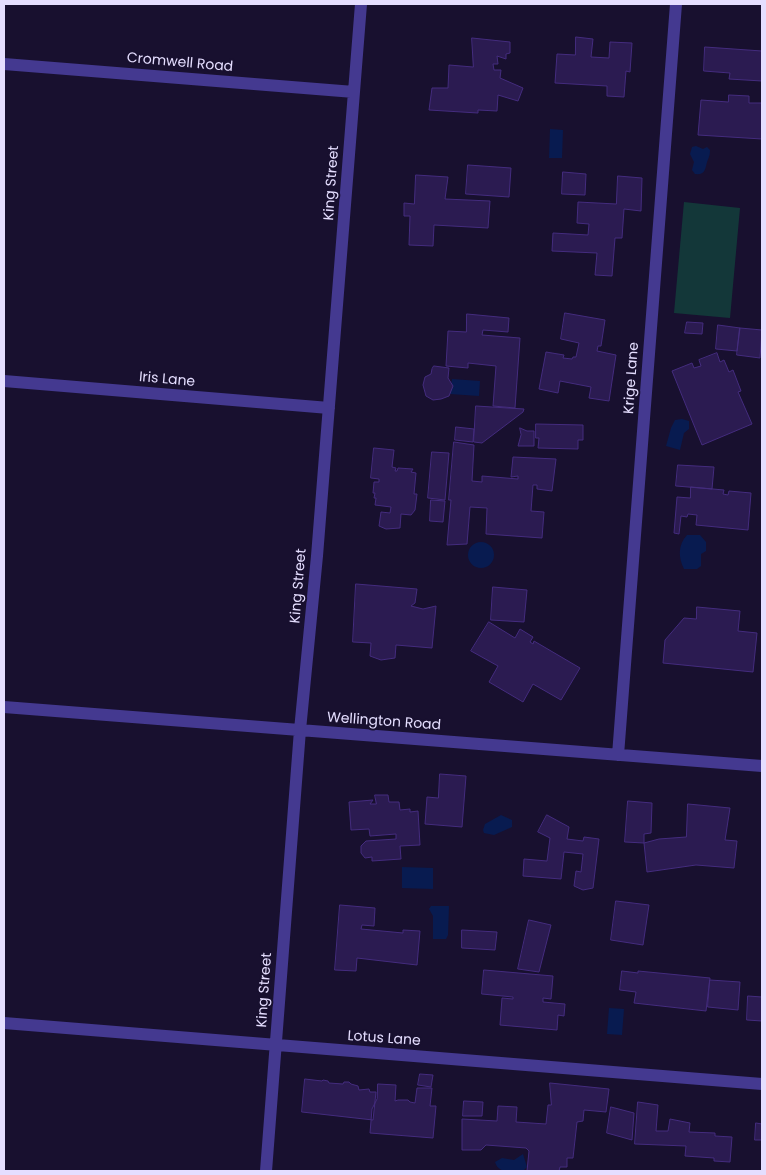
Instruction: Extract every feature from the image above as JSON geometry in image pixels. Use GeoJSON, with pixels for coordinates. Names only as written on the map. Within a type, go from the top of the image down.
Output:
{"type":"FeatureCollection","features":[{"type":"Feature","properties":{"kind":"street","name":"King Street"},"geometry":{"type":"LineString","coordinates":[[266,1171],[300,730],[315,584],[361,4]]}},
{"type":"Feature","properties":{"kind":"street","name":"Krige Lane"},"geometry":{"type":"LineString","coordinates":[[618,755],[676,4]]}},
{"type":"Feature","properties":{"kind":"street","name":"Cromwell Road"},"geometry":{"type":"LineString","coordinates":[[4,64],[354,92]]}},
{"type":"Feature","properties":{"kind":"street","name":"Iris Lane"},"geometry":{"type":"LineString","coordinates":[[4,382],[329,408]]}},
{"type":"Feature","properties":{"kind":"street","name":"Wellington Road"},"geometry":{"type":"LineString","coordinates":[[4,706],[762,766]]}},
{"type":"Feature","properties":{"kind":"street","name":"Lotus Lane"},"geometry":{"type":"LineString","coordinates":[[4,1023],[762,1084]]}},
{"type":"Feature","properties":{"kind":"green space"},"geometry":{"type":"Polygon","coordinates":[[[684,202],[740,208],[730,318],[674,313],[684,202]]]}},
{"type":"Feature","properties":{"kind":"water"},"geometry":{"type":"Polygon","coordinates":[[[550,129],[563,130],[562,158],[549,158],[550,129]]]}},
{"type":"Feature","properties":{"kind":"water"},"geometry":{"type":"Polygon","coordinates":[[[696,146],[703,149],[707,147],[710,150],[705,170],[703,173],[698,174],[695,174],[692,170],[694,162],[690,154],[692,147],[696,146]]]}},
{"type":"Feature","properties":{"kind":"water"},"geometry":{"type":"Polygon","coordinates":[[[452,379],[480,381],[479,396],[450,394],[452,379]]]}},
{"type":"Feature","properties":{"kind":"water"},"geometry":{"type":"Polygon","coordinates":[[[675,420],[689,421],[689,429],[684,433],[680,450],[666,446],[675,420]]]}},
{"type":"Feature","properties":{"kind":"water"},"geometry":{"type":"Polygon","coordinates":[[[687,535],[700,535],[706,542],[706,551],[701,554],[701,566],[697,569],[684,569],[681,560],[680,551],[687,535]]]}},
{"type":"Feature","properties":{"kind":"water"},"geometry":{"type":"Polygon","coordinates":[[[481,542],[490,546],[494,555],[490,564],[481,568],[472,564],[468,555],[472,546],[481,542]]]}},
{"type":"Feature","properties":{"kind":"water"},"geometry":{"type":"Polygon","coordinates":[[[501,815],[512,820],[512,827],[494,835],[484,833],[485,824],[501,815]]]}},
{"type":"Feature","properties":{"kind":"water"},"geometry":{"type":"Polygon","coordinates":[[[402,867],[433,868],[433,889],[402,888],[402,867]]]}},
{"type":"Feature","properties":{"kind":"water"},"geometry":{"type":"Polygon","coordinates":[[[431,906],[449,906],[448,935],[446,939],[433,939],[433,916],[429,909],[431,906]]]}},
{"type":"Feature","properties":{"kind":"water"},"geometry":{"type":"Polygon","coordinates":[[[609,1008],[624,1009],[622,1035],[607,1034],[609,1008]]]}},
{"type":"Feature","properties":{"kind":"water"},"geometry":{"type":"Polygon","coordinates":[[[523,1154],[527,1167],[523,1171],[503,1171],[495,1162],[502,1158],[514,1160],[523,1154]]]}},
{"type":"Feature","properties":{"kind":"building"},"geometry":{"type":"Polygon","coordinates":[[[576,37],[593,39],[591,57],[609,58],[610,42],[632,43],[630,72],[626,71],[624,97],[607,96],[607,86],[555,83],[557,54],[575,55],[576,37]]]}},
{"type":"Feature","properties":{"kind":"building"},"geometry":{"type":"Polygon","coordinates":[[[472,38],[510,42],[510,53],[506,54],[506,59],[497,56],[498,64],[493,64],[494,70],[501,70],[500,78],[523,88],[518,101],[498,95],[497,111],[478,110],[478,113],[429,110],[432,88],[448,88],[449,65],[473,67],[472,38]]]}},
{"type":"Feature","properties":{"kind":"building"},"geometry":{"type":"Polygon","coordinates":[[[705,47],[762,51],[762,81],[729,79],[730,73],[704,71],[705,47]]]}},
{"type":"Feature","properties":{"kind":"building"},"geometry":{"type":"Polygon","coordinates":[[[729,95],[749,96],[749,103],[762,103],[762,139],[698,135],[701,100],[728,102],[729,95]]]}},
{"type":"Feature","properties":{"kind":"building"},"geometry":{"type":"Polygon","coordinates":[[[468,165],[511,168],[509,197],[466,194],[468,165]]]}},
{"type":"Feature","properties":{"kind":"building"},"geometry":{"type":"Polygon","coordinates":[[[563,172],[586,174],[585,195],[562,194],[563,172]]]}},
{"type":"Feature","properties":{"kind":"building"},"geometry":{"type":"Polygon","coordinates":[[[416,175],[448,177],[445,199],[490,201],[488,228],[434,225],[433,246],[409,245],[410,216],[404,216],[404,203],[414,204],[416,175]]]}},
{"type":"Feature","properties":{"kind":"building"},"geometry":{"type":"Polygon","coordinates":[[[618,176],[642,178],[641,211],[624,209],[622,238],[615,238],[612,276],[595,275],[597,253],[552,251],[553,233],[588,235],[589,224],[577,223],[578,202],[616,204],[618,176]]]}},
{"type":"Feature","properties":{"kind":"building"},"geometry":{"type":"Polygon","coordinates":[[[565,313],[605,320],[601,346],[598,346],[597,351],[616,355],[609,401],[589,398],[591,387],[560,381],[558,393],[539,389],[546,352],[564,355],[563,358],[572,359],[576,357],[579,343],[561,339],[565,313]]]}},
{"type":"Feature","properties":{"kind":"building"},"geometry":{"type":"Polygon","coordinates":[[[467,314],[509,318],[508,332],[483,330],[482,335],[520,338],[515,408],[493,406],[496,366],[468,363],[468,368],[446,366],[448,331],[466,332],[467,314]]]}},
{"type":"Feature","properties":{"kind":"building"},"geometry":{"type":"Polygon","coordinates":[[[687,322],[703,323],[702,334],[685,333],[687,322]]]}},
{"type":"Feature","properties":{"kind":"building"},"geometry":{"type":"Polygon","coordinates":[[[718,325],[740,328],[737,351],[716,349],[718,325]]]}},
{"type":"Feature","properties":{"kind":"building"},"geometry":{"type":"Polygon","coordinates":[[[740,328],[762,330],[760,358],[737,355],[740,328]]]}},
{"type":"Feature","properties":{"kind":"building"},"geometry":{"type":"Polygon","coordinates":[[[717,353],[720,362],[724,360],[729,372],[733,370],[741,391],[738,392],[752,424],[702,445],[672,371],[692,363],[694,368],[701,366],[699,360],[717,353]]]}},
{"type":"Feature","properties":{"kind":"building"},"geometry":{"type":"Polygon","coordinates":[[[434,366],[449,368],[448,378],[453,386],[449,396],[433,400],[426,396],[423,385],[425,377],[431,374],[434,366]]]}},
{"type":"Feature","properties":{"kind":"building"},"geometry":{"type":"Polygon","coordinates":[[[476,406],[524,409],[523,412],[482,443],[474,442],[476,406]]]}},
{"type":"Feature","properties":{"kind":"building"},"geometry":{"type":"Polygon","coordinates":[[[536,424],[583,425],[583,440],[578,440],[578,449],[538,448],[539,438],[536,438],[536,424]]]}},
{"type":"Feature","properties":{"kind":"building"},"geometry":{"type":"Polygon","coordinates":[[[456,427],[474,429],[473,442],[455,440],[456,427]]]}},
{"type":"Feature","properties":{"kind":"building"},"geometry":{"type":"Polygon","coordinates":[[[520,428],[534,431],[534,446],[518,446],[521,435],[520,428]]]}},
{"type":"Feature","properties":{"kind":"building"},"geometry":{"type":"Polygon","coordinates":[[[454,442],[474,445],[472,481],[482,482],[482,476],[518,479],[518,476],[511,477],[513,457],[556,459],[552,491],[537,489],[537,485],[533,485],[531,511],[544,512],[542,538],[486,534],[487,508],[470,507],[467,544],[447,545],[454,442]]]}},
{"type":"Feature","properties":{"kind":"building"},"geometry":{"type":"Polygon","coordinates":[[[374,448],[394,450],[392,467],[396,468],[395,471],[398,468],[413,469],[411,472],[416,473],[414,494],[417,494],[415,510],[411,515],[401,514],[400,528],[386,529],[379,526],[381,512],[390,513],[391,507],[375,505],[374,482],[379,482],[379,479],[371,478],[374,448]]]}},
{"type":"Feature","properties":{"kind":"building"},"geometry":{"type":"Polygon","coordinates":[[[432,452],[449,453],[445,500],[428,498],[432,452]]]}},
{"type":"Feature","properties":{"kind":"building"},"geometry":{"type":"Polygon","coordinates":[[[678,465],[714,467],[712,489],[676,486],[678,465]]]}},
{"type":"Feature","properties":{"kind":"building"},"geometry":{"type":"Polygon","coordinates":[[[691,487],[724,490],[723,494],[728,495],[729,491],[751,493],[748,530],[696,525],[697,515],[688,514],[687,517],[681,516],[679,534],[674,533],[677,497],[690,498],[691,487]]]}},
{"type":"Feature","properties":{"kind":"building"},"geometry":{"type":"Polygon","coordinates":[[[431,500],[445,501],[443,522],[430,521],[431,500]]]}},
{"type":"Feature","properties":{"kind":"building"},"geometry":{"type":"Polygon","coordinates":[[[356,584],[417,589],[415,603],[411,606],[423,609],[436,606],[432,648],[396,645],[395,658],[381,660],[370,656],[371,643],[353,642],[356,584]]]}},
{"type":"Feature","properties":{"kind":"building"},"geometry":{"type":"Polygon","coordinates":[[[493,587],[527,590],[524,622],[491,620],[493,587]]]}},
{"type":"Feature","properties":{"kind":"building"},"geometry":{"type":"Polygon","coordinates":[[[697,607],[740,611],[738,631],[757,633],[753,672],[663,663],[665,640],[684,618],[696,619],[697,607]]]}},
{"type":"Feature","properties":{"kind":"building"},"geometry":{"type":"Polygon","coordinates":[[[489,622],[515,638],[520,629],[533,637],[530,642],[533,644],[534,641],[580,668],[561,700],[533,684],[523,702],[489,682],[498,666],[471,651],[489,622]]]}},
{"type":"Feature","properties":{"kind":"building"},"geometry":{"type":"Polygon","coordinates":[[[440,774],[466,776],[462,827],[425,824],[427,797],[438,798],[440,774]]]}},
{"type":"Feature","properties":{"kind":"building"},"geometry":{"type":"Polygon","coordinates":[[[375,795],[388,795],[389,802],[399,802],[400,810],[410,809],[410,812],[418,811],[420,845],[400,846],[401,859],[372,861],[372,857],[365,858],[361,853],[361,846],[366,841],[396,839],[396,834],[370,836],[369,829],[351,830],[349,802],[373,800],[370,804],[376,804],[375,795]]]}},
{"type":"Feature","properties":{"kind":"building"},"geometry":{"type":"Polygon","coordinates":[[[628,801],[652,803],[651,833],[644,834],[644,843],[625,842],[628,801]]]}},
{"type":"Feature","properties":{"kind":"building"},"geometry":{"type":"Polygon","coordinates":[[[688,804],[730,808],[725,840],[737,841],[734,868],[696,865],[647,872],[644,843],[659,839],[686,837],[688,804]]]}},
{"type":"Feature","properties":{"kind":"building"},"geometry":{"type":"Polygon","coordinates":[[[547,815],[569,827],[567,839],[583,841],[584,837],[599,839],[593,888],[583,890],[574,886],[576,871],[581,872],[583,854],[564,852],[561,879],[523,876],[524,859],[547,861],[550,838],[538,832],[547,815]]]}},
{"type":"Feature","properties":{"kind":"building"},"geometry":{"type":"Polygon","coordinates":[[[616,901],[649,905],[643,945],[611,940],[616,901]]]}},
{"type":"Feature","properties":{"kind":"building"},"geometry":{"type":"Polygon","coordinates":[[[340,905],[375,908],[374,926],[362,925],[361,929],[403,933],[403,930],[420,931],[417,965],[357,958],[356,971],[335,970],[340,905]]]}},
{"type":"Feature","properties":{"kind":"building"},"geometry":{"type":"Polygon","coordinates":[[[529,920],[551,925],[539,972],[518,969],[529,920]]]}},
{"type":"Feature","properties":{"kind":"building"},"geometry":{"type":"Polygon","coordinates":[[[462,930],[497,932],[495,950],[462,948],[462,930]]]}},
{"type":"Feature","properties":{"kind":"building"},"geometry":{"type":"Polygon","coordinates":[[[484,970],[553,976],[551,999],[543,998],[543,1002],[565,1004],[564,1016],[558,1015],[557,1030],[500,1025],[502,998],[513,999],[513,997],[482,994],[484,970]]]}},
{"type":"Feature","properties":{"kind":"building"},"geometry":{"type":"Polygon","coordinates":[[[622,971],[710,978],[706,1011],[634,1003],[636,992],[620,990],[622,971]]]}},
{"type":"Feature","properties":{"kind":"building"},"geometry":{"type":"Polygon","coordinates":[[[710,980],[740,982],[738,1010],[708,1007],[710,980]]]}},
{"type":"Feature","properties":{"kind":"building"},"geometry":{"type":"Polygon","coordinates":[[[748,996],[762,997],[762,1021],[747,1020],[748,996]]]}},
{"type":"Feature","properties":{"kind":"building"},"geometry":{"type":"Polygon","coordinates":[[[420,1074],[433,1075],[431,1087],[418,1085],[420,1074]]]}},
{"type":"Feature","properties":{"kind":"building"},"geometry":{"type":"Polygon","coordinates":[[[305,1079],[343,1084],[344,1082],[349,1082],[358,1086],[359,1090],[369,1089],[370,1092],[376,1092],[373,1120],[302,1112],[305,1079]]]}},
{"type":"Feature","properties":{"kind":"building"},"geometry":{"type":"Polygon","coordinates":[[[550,1083],[609,1089],[606,1112],[584,1110],[583,1121],[577,1122],[573,1158],[567,1158],[567,1167],[560,1167],[559,1171],[527,1171],[529,1151],[526,1148],[486,1145],[481,1150],[462,1150],[462,1119],[497,1121],[498,1106],[517,1107],[516,1122],[546,1124],[548,1105],[551,1105],[550,1083]]]}},
{"type":"Feature","properties":{"kind":"building"},"geometry":{"type":"Polygon","coordinates":[[[378,1084],[396,1085],[395,1101],[408,1100],[415,1103],[417,1088],[432,1088],[430,1106],[436,1106],[433,1138],[370,1133],[372,1109],[377,1099],[378,1084]]]}},
{"type":"Feature","properties":{"kind":"building"},"geometry":{"type":"Polygon","coordinates":[[[464,1101],[483,1102],[482,1116],[463,1116],[464,1101]]]}},
{"type":"Feature","properties":{"kind":"building"},"geometry":{"type":"Polygon","coordinates":[[[638,1102],[658,1105],[656,1131],[668,1131],[670,1119],[690,1123],[689,1132],[715,1133],[715,1136],[732,1137],[730,1162],[714,1161],[714,1158],[685,1156],[686,1146],[635,1144],[638,1102]]]}},
{"type":"Feature","properties":{"kind":"building"},"geometry":{"type":"Polygon","coordinates":[[[611,1107],[634,1113],[632,1140],[607,1133],[611,1107]]]}},
{"type":"Feature","properties":{"kind":"building"},"geometry":{"type":"Polygon","coordinates":[[[756,1123],[762,1124],[762,1140],[755,1140],[756,1123]]]}}]}
